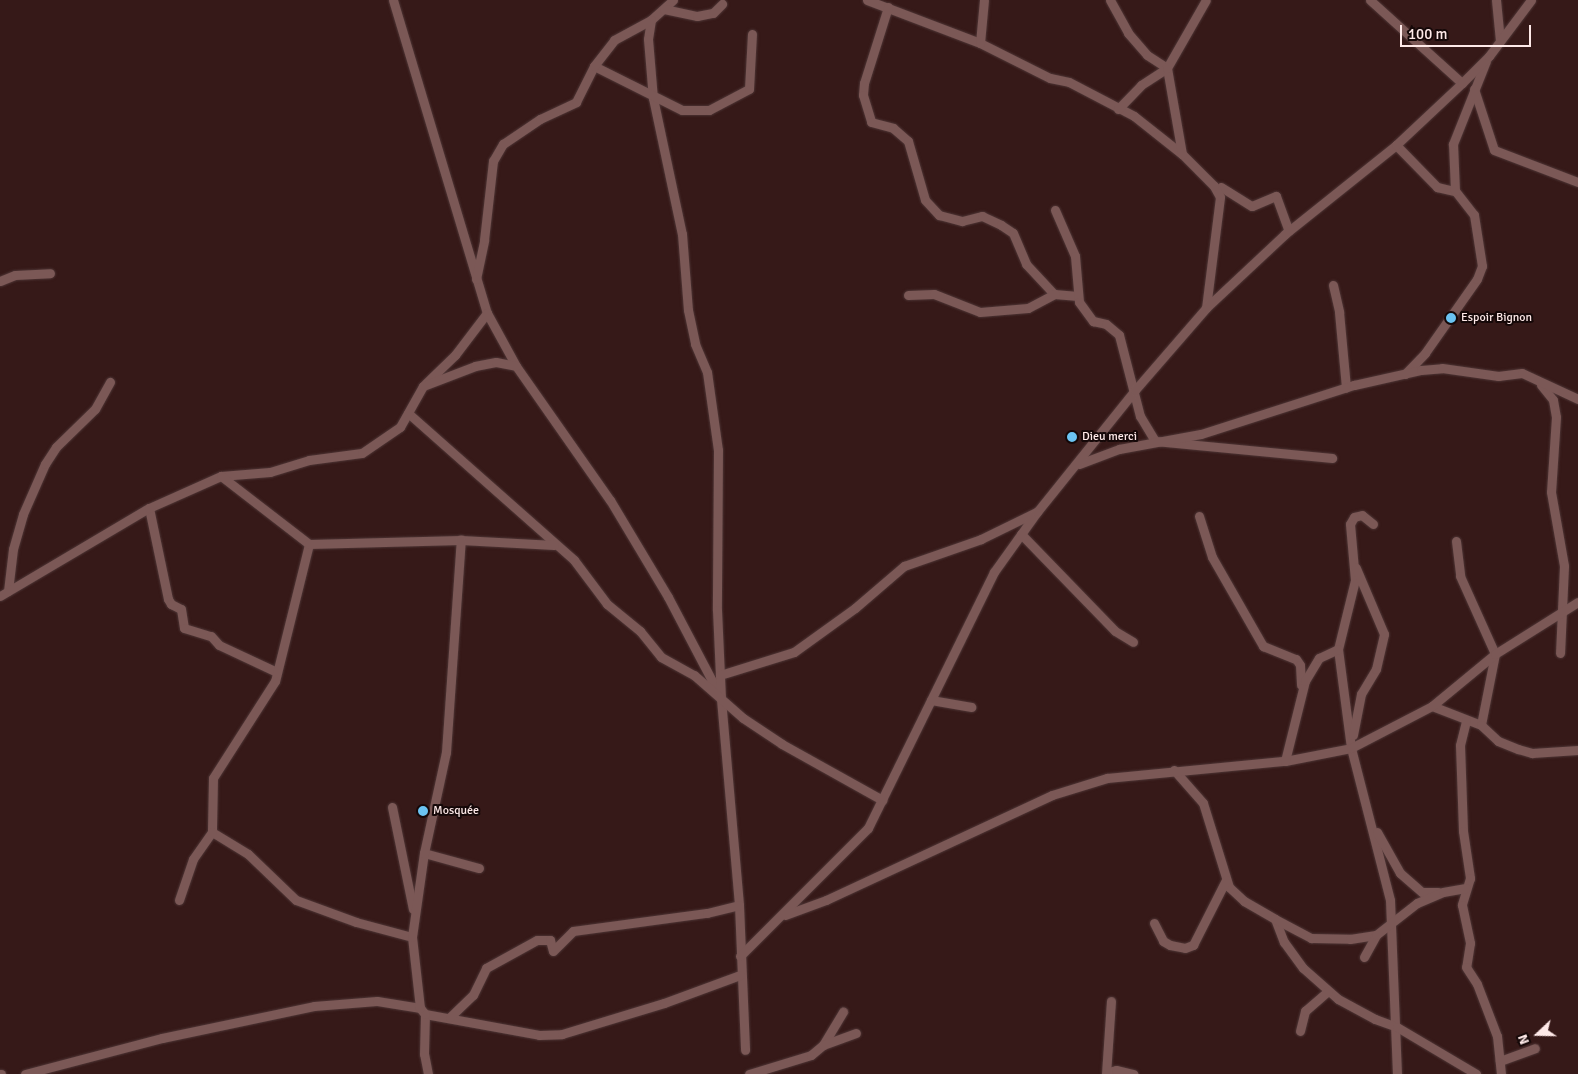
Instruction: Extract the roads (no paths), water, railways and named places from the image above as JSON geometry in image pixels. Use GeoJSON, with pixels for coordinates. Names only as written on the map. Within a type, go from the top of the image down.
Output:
{"type":"FeatureCollection","features":[{"type":"Feature","properties":{"kind":"street"},"geometry":{"type":"LineString","coordinates":[[393,0],[475,281],[487,313],[516,366],[610,500],[668,597],[721,699]]}},
{"type":"Feature","properties":{"kind":"street"},"geometry":{"type":"LineString","coordinates":[[475,281],[496,155],[503,144],[523,130],[576,102],[594,66],[614,40],[650,20],[673,0]]}},
{"type":"Feature","properties":{"kind":"street"},"geometry":{"type":"LineString","coordinates":[[867,0],[980,43],[1050,78],[1069,82],[1134,116],[1182,154],[1214,186],[1220,197],[1206,308]]}},
{"type":"Feature","properties":{"kind":"street"},"geometry":{"type":"LineString","coordinates":[[980,43],[984,0]]}},
{"type":"Feature","properties":{"kind":"street"},"geometry":{"type":"LineString","coordinates":[[1110,0],[1128,33],[1148,55],[1167,68],[1182,154]]}},
{"type":"Feature","properties":{"kind":"street"},"geometry":{"type":"LineString","coordinates":[[1118,108],[1141,85],[1167,68],[1206,0]]}},
{"type":"Feature","properties":{"kind":"street"},"geometry":{"type":"LineString","coordinates":[[1370,0],[1462,83]]}},
{"type":"Feature","properties":{"kind":"street"},"geometry":{"type":"LineString","coordinates":[[1496,0],[1500,41]]}},
{"type":"Feature","properties":{"kind":"street"},"geometry":{"type":"LineString","coordinates":[[740,956],[868,828],[994,572],[1037,512],[1078,464],[1135,390],[1206,308],[1289,231],[1396,145],[1462,83],[1489,56],[1531,0]]}},
{"type":"Feature","properties":{"kind":"street"},"geometry":{"type":"LineString","coordinates":[[664,9],[697,16],[713,12],[722,4]]}},
{"type":"Feature","properties":{"kind":"street"},"geometry":{"type":"LineString","coordinates":[[888,7],[864,83],[863,95],[871,122],[893,128],[908,141],[925,200],[939,215],[962,221],[982,216],[1002,225],[1013,233],[1026,264],[1054,294]]}},
{"type":"Feature","properties":{"kind":"street"},"geometry":{"type":"LineString","coordinates":[[650,20],[648,31],[653,98],[682,234],[688,310],[695,344],[707,372],[718,450],[717,610],[721,699],[739,905],[740,975],[745,1050]]}},
{"type":"Feature","properties":{"kind":"street"},"geometry":{"type":"LineString","coordinates":[[594,66],[653,98],[695,113],[709,110],[749,89],[752,34]]}},
{"type":"Feature","properties":{"kind":"street"},"geometry":{"type":"LineString","coordinates":[[1403,376],[1425,353],[1477,279],[1482,266],[1474,215],[1455,191],[1453,144],[1473,89],[1489,56]]}},
{"type":"Feature","properties":{"kind":"street"},"geometry":{"type":"LineString","coordinates":[[1473,89],[1494,150],[1578,182]]}},
{"type":"Feature","properties":{"kind":"street"},"geometry":{"type":"LineString","coordinates":[[1396,145],[1437,187],[1455,191]]}},
{"type":"Feature","properties":{"kind":"street"},"geometry":{"type":"LineString","coordinates":[[1221,187],[1252,206],[1276,196],[1289,231]]}},
{"type":"Feature","properties":{"kind":"street"},"geometry":{"type":"LineString","coordinates":[[1055,210],[1075,256],[1078,296],[1085,313],[1093,321],[1106,324],[1119,335],[1142,420],[1155,441]]}},
{"type":"Feature","properties":{"kind":"street"},"geometry":{"type":"LineString","coordinates":[[0,281],[15,275],[50,273]]}},
{"type":"Feature","properties":{"kind":"street"},"geometry":{"type":"LineString","coordinates":[[1333,285],[1340,320],[1346,388]]}},
{"type":"Feature","properties":{"kind":"street"},"geometry":{"type":"LineString","coordinates":[[908,295],[934,294],[980,312],[1028,308],[1054,294],[1078,296]]}},
{"type":"Feature","properties":{"kind":"street"},"geometry":{"type":"LineString","coordinates":[[4,593],[149,508],[221,476],[270,472],[309,460],[362,453],[400,427],[423,386],[455,355],[487,313]]}},
{"type":"Feature","properties":{"kind":"street"},"geometry":{"type":"LineString","coordinates":[[423,386],[475,366],[496,362],[516,366]]}},
{"type":"Feature","properties":{"kind":"street"},"geometry":{"type":"LineString","coordinates":[[1078,464],[1119,449],[1201,434],[1346,388],[1442,368],[1498,376],[1522,373],[1578,399]]}},
{"type":"Feature","properties":{"kind":"street"},"geometry":{"type":"LineString","coordinates":[[1522,373],[1550,393],[1555,409],[1551,492],[1564,566],[1560,653]]}},
{"type":"Feature","properties":{"kind":"street"},"geometry":{"type":"LineString","coordinates":[[4,593],[13,549],[23,514],[45,464],[56,447],[95,409],[110,382]]}},
{"type":"Feature","properties":{"kind":"street"},"geometry":{"type":"LineString","coordinates":[[408,413],[554,545],[574,560],[607,604],[640,632],[661,657],[694,676],[721,699],[782,744],[882,800]]}},
{"type":"Feature","properties":{"kind":"street"},"geometry":{"type":"LineString","coordinates":[[1201,434],[1214,449]]}},
{"type":"Feature","properties":{"kind":"street"},"geometry":{"type":"LineString","coordinates":[[1155,441],[1214,449],[1332,458]]}},
{"type":"Feature","properties":{"kind":"street"},"geometry":{"type":"LineString","coordinates":[[221,476],[310,544],[461,540],[554,545]]}},
{"type":"Feature","properties":{"kind":"street"},"geometry":{"type":"LineString","coordinates":[[149,508],[168,598],[171,604],[181,609],[184,628],[210,636],[218,645],[277,672]]}},
{"type":"Feature","properties":{"kind":"street"},"geometry":{"type":"LineString","coordinates":[[720,675],[794,652],[855,608],[904,566],[981,539],[1037,512]]}},
{"type":"Feature","properties":{"kind":"street"},"geometry":{"type":"LineString","coordinates":[[1351,748],[1361,694],[1376,669],[1384,634],[1355,567],[1350,546],[1350,524],[1354,517],[1362,515],[1373,524]]}},
{"type":"Feature","properties":{"kind":"street"},"geometry":{"type":"LineString","coordinates":[[1199,516],[1212,557],[1263,646],[1296,659],[1300,665],[1301,693]]}},
{"type":"Feature","properties":{"kind":"street"},"geometry":{"type":"LineString","coordinates":[[1021,534],[1115,631],[1133,642]]}},
{"type":"Feature","properties":{"kind":"street"},"geometry":{"type":"LineString","coordinates":[[427,1074],[424,1054],[423,1011],[412,937],[424,854],[446,752],[461,540]]}},
{"type":"Feature","properties":{"kind":"street"},"geometry":{"type":"LineString","coordinates":[[1456,541],[1460,576],[1494,654],[1481,725]]}},
{"type":"Feature","properties":{"kind":"street"},"geometry":{"type":"LineString","coordinates":[[179,900],[193,859],[212,832],[213,778],[269,692],[277,672],[310,544]]}},
{"type":"Feature","properties":{"kind":"street"},"geometry":{"type":"LineString","coordinates":[[1355,567],[1355,580],[1338,649],[1351,748],[1390,900],[1397,1027],[1397,1074]]}},
{"type":"Feature","properties":{"kind":"street"},"geometry":{"type":"LineString","coordinates":[[782,916],[826,900],[1052,795],[1107,778],[1174,770],[1285,761],[1351,748],[1432,706],[1494,654],[1563,608],[1578,602]]}},
{"type":"Feature","properties":{"kind":"street"},"geometry":{"type":"LineString","coordinates":[[1285,761],[1301,693],[1319,658],[1338,649]]}},
{"type":"Feature","properties":{"kind":"street"},"geometry":{"type":"LineString","coordinates":[[932,700],[970,708]]}},
{"type":"Feature","properties":{"kind":"street"},"geometry":{"type":"LineString","coordinates":[[1432,706],[1466,721],[1481,725],[1498,741],[1532,753],[1578,750]]}},
{"type":"Feature","properties":{"kind":"street"},"geometry":{"type":"LineString","coordinates":[[1466,721],[1460,746],[1463,831],[1470,878],[1466,888],[1462,913],[1470,943],[1466,967],[1476,984],[1497,1036],[1501,1074]]}},
{"type":"Feature","properties":{"kind":"street"},"geometry":{"type":"LineString","coordinates":[[1174,770],[1203,803],[1226,880],[1244,901],[1311,938],[1350,939],[1376,934]]}},
{"type":"Feature","properties":{"kind":"street"},"geometry":{"type":"LineString","coordinates":[[392,807],[414,914]]}},
{"type":"Feature","properties":{"kind":"street"},"geometry":{"type":"LineString","coordinates":[[1370,819],[1400,873],[1422,892],[1443,892],[1466,888]]}},
{"type":"Feature","properties":{"kind":"street"},"geometry":{"type":"LineString","coordinates":[[212,832],[248,854],[296,900],[356,922],[412,937]]}},
{"type":"Feature","properties":{"kind":"street"},"geometry":{"type":"LineString","coordinates":[[424,854],[479,868]]}},
{"type":"Feature","properties":{"kind":"street"},"geometry":{"type":"LineString","coordinates":[[1154,923],[1163,941],[1170,945],[1185,948],[1193,945],[1226,880]]}},
{"type":"Feature","properties":{"kind":"street"},"geometry":{"type":"LineString","coordinates":[[1364,957],[1376,934],[1417,903],[1443,892]]}},
{"type":"Feature","properties":{"kind":"street"},"geometry":{"type":"LineString","coordinates":[[450,1017],[473,995],[486,968],[537,940],[550,940],[553,951],[573,932],[707,913],[739,905]]}},
{"type":"Feature","properties":{"kind":"street"},"geometry":{"type":"LineString","coordinates":[[1275,919],[1284,942],[1304,968],[1328,991],[1361,1012],[1397,1027],[1476,1074]]}},
{"type":"Feature","properties":{"kind":"street"},"geometry":{"type":"LineString","coordinates":[[25,1074],[162,1038],[314,1006],[377,1001],[539,1035],[562,1034],[664,1004],[740,975]]}},
{"type":"Feature","properties":{"kind":"street"},"geometry":{"type":"LineString","coordinates":[[1300,1031],[1305,1011],[1328,991]]}},
{"type":"Feature","properties":{"kind":"street"},"geometry":{"type":"LineString","coordinates":[[1111,1001],[1107,1073],[1116,1070],[1134,1074]]}},
{"type":"Feature","properties":{"kind":"street"},"geometry":{"type":"LineString","coordinates":[[748,1074],[811,1055],[823,1045],[843,1012]]}},
{"type":"Feature","properties":{"kind":"street"},"geometry":{"type":"LineString","coordinates":[[823,1045],[856,1033]]}},
{"type":"Feature","properties":{"kind":"street"},"geometry":{"type":"LineString","coordinates":[[1500,1061],[1534,1048]]}},
{"type":"Feature","properties":{"kind":"place","name":"Espoir Bignon"},"geometry":{"type":"Point","coordinates":[1451,318]}},
{"type":"Feature","properties":{"kind":"place","name":"Dieu merci"},"geometry":{"type":"Point","coordinates":[1072,437]}},
{"type":"Feature","properties":{"kind":"place","name":"Mosquée"},"geometry":{"type":"Point","coordinates":[423,811]}}]}
